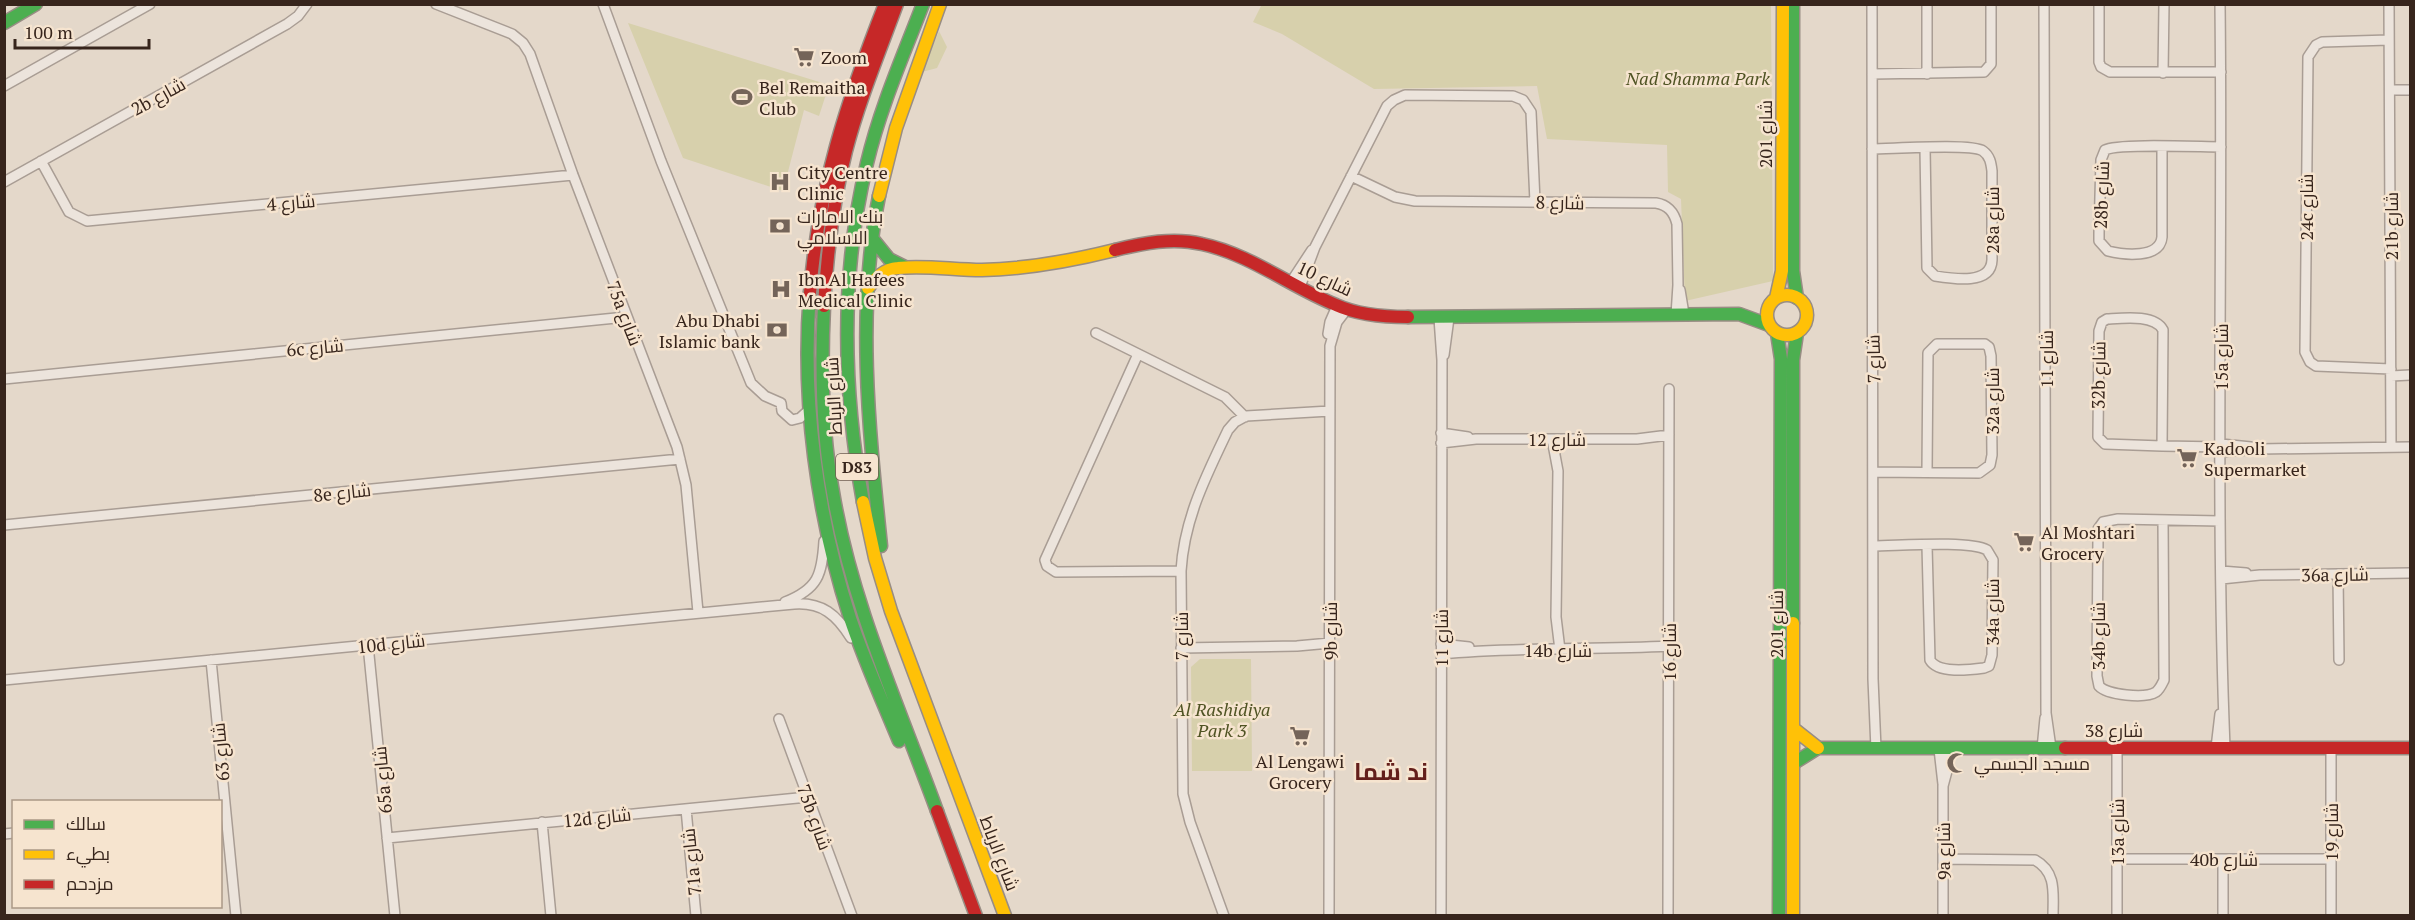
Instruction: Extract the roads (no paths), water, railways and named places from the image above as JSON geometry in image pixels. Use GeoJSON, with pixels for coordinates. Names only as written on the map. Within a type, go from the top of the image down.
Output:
{"type":"FeatureCollection","features":[{"type":"Feature","properties":{"kind":"main road"},"geometry":{"type":"LineString","coordinates":[[4,23],[36,4]]}},
{"type":"Feature","properties":{"kind":"main road"},"geometry":{"type":"LineString","coordinates":[[885,4],[852,91],[825,190],[812,268],[807,330],[810,409],[825,523],[845,603],[917,782],[949,845]]}},
{"type":"Feature","properties":{"kind":"main road","name":"شارع الرباط"},"geometry":{"type":"LineString","coordinates":[[897,4],[856,120],[841,173],[828,247],[822,347],[823,400],[833,492],[848,562],[864,613],[976,915]]}},
{"type":"Feature","properties":{"kind":"main road","name":"شارع الرباط"},"geometry":{"type":"LineString","coordinates":[[923,4],[868,156],[854,236],[849,290],[849,388],[852,430],[865,515],[886,598],[1005,915]]}},
{"type":"Feature","properties":{"kind":"main road"},"geometry":{"type":"LineString","coordinates":[[886,598],[866,393],[866,291],[877,203],[897,120],[940,4]]}},
{"type":"Feature","properties":{"kind":"main road","name":"شارع 201"},"geometry":{"type":"LineString","coordinates":[[1774,300],[1782,271],[1783,4]]}},
{"type":"Feature","properties":{"kind":"main road","name":"شارع 201"},"geometry":{"type":"LineString","coordinates":[[1793,4],[1793,271],[1797,298]]}},
{"type":"Feature","properties":{"kind":"main road"},"geometry":{"type":"LineString","coordinates":[[872,238],[889,259],[906,268]]}},
{"type":"Feature","properties":{"kind":"main road","name":"شارع 10"},"geometry":{"type":"LineString","coordinates":[[866,291],[879,275],[896,268],[957,270],[1038,266],[1066,262],[1145,243],[1173,241],[1200,243],[1226,250],[1342,307],[1381,317],[1739,314],[1774,300]]}},
{"type":"Feature","properties":{"kind":"main road"},"geometry":{"type":"LineString","coordinates":[[1787,295],[1797,298],[1805,307],[1807,318],[1802,329],[1790,335],[1773,329],[1767,313],[1774,300],[1787,295]]}},
{"type":"Feature","properties":{"kind":"main road","name":"شارع 10"},"geometry":{"type":"LineString","coordinates":[[1739,314],[1773,329]]}},
{"type":"Feature","properties":{"kind":"main road","name":"شارع 201"},"geometry":{"type":"LineString","coordinates":[[1773,329],[1781,359],[1779,915]]}},
{"type":"Feature","properties":{"kind":"main road","name":"شارع 201"},"geometry":{"type":"LineString","coordinates":[[1793,915],[1793,360],[1797,333]]}},
{"type":"Feature","properties":{"kind":"main road"},"geometry":{"type":"LineString","coordinates":[[1794,729],[1818,748],[1794,763]]}},
{"type":"Feature","properties":{"kind":"main road","name":"شارع 38"},"geometry":{"type":"LineString","coordinates":[[1818,748],[2410,748]]}},
{"type":"Feature","properties":{"kind":"street"},"geometry":{"type":"LineString","coordinates":[[4,86],[150,4]]}},
{"type":"Feature","properties":{"kind":"street","name":"2b شارع"},"geometry":{"type":"LineString","coordinates":[[4,182],[287,24],[298,16],[307,4]]}},
{"type":"Feature","properties":{"kind":"street","name":"75a شارع"},"geometry":{"type":"LineString","coordinates":[[436,4],[506,31],[518,38],[530,54],[680,459],[686,485],[698,612]]}},
{"type":"Feature","properties":{"kind":"street"},"geometry":{"type":"LineString","coordinates":[[603,4],[661,161],[751,383],[765,396],[781,403],[782,411],[792,420],[800,418],[810,409]]}},
{"type":"Feature","properties":{"kind":"street","name":"شارع 7"},"geometry":{"type":"LineString","coordinates":[[1872,4],[1873,749]]}},
{"type":"Feature","properties":{"kind":"street"},"geometry":{"type":"LineString","coordinates":[[1927,4],[1927,74]]}},
{"type":"Feature","properties":{"kind":"street"},"geometry":{"type":"LineString","coordinates":[[1872,74],[1979,74],[1988,69],[1991,58],[1991,4]]}},
{"type":"Feature","properties":{"kind":"street","name":"شارع 11"},"geometry":{"type":"LineString","coordinates":[[2044,4],[2046,748]]}},
{"type":"Feature","properties":{"kind":"street"},"geometry":{"type":"LineString","coordinates":[[2099,4],[2099,62],[2101,67],[2110,72],[2221,72]]}},
{"type":"Feature","properties":{"kind":"street"},"geometry":{"type":"LineString","coordinates":[[2163,73],[2164,4]]}},
{"type":"Feature","properties":{"kind":"street","name":"15a شارع"},"geometry":{"type":"LineString","coordinates":[[2220,4],[2222,709],[2220,748]]}},
{"type":"Feature","properties":{"kind":"street","name":"21b شارع"},"geometry":{"type":"LineString","coordinates":[[2389,4],[2391,447]]}},
{"type":"Feature","properties":{"kind":"street","name":"24c شارع"},"geometry":{"type":"LineString","coordinates":[[2389,40],[2322,42],[2316,45],[2307,57],[2305,352],[2310,362],[2316,366],[2410,375]]}},
{"type":"Feature","properties":{"kind":"street"},"geometry":{"type":"LineString","coordinates":[[2390,90],[2410,90]]}},
{"type":"Feature","properties":{"kind":"street"},"geometry":{"type":"LineString","coordinates":[[1295,284],[1387,106],[1394,99],[1405,95],[1513,96],[1523,100],[1531,112],[1532,202]]}},
{"type":"Feature","properties":{"kind":"street","name":"28a شارع"},"geometry":{"type":"LineString","coordinates":[[1872,149],[1976,147],[1985,152],[1991,160],[1992,266],[1990,271],[1981,277],[1935,276],[1928,268],[1925,148]]}},
{"type":"Feature","properties":{"kind":"street","name":"28b شارع"},"geometry":{"type":"LineString","coordinates":[[2162,147],[2162,237],[2159,246],[2151,252],[2108,251],[2099,241],[2102,155],[2109,147],[2162,147],[2221,147]]}},
{"type":"Feature","properties":{"kind":"street","name":"شارع 4"},"geometry":{"type":"LineString","coordinates":[[41,161],[69,212],[87,221],[573,175]]}},
{"type":"Feature","properties":{"kind":"street","name":"شارع 8"},"geometry":{"type":"LineString","coordinates":[[1352,174],[1374,188],[1395,197],[1414,201],[1656,203],[1665,206],[1674,215],[1677,224],[1680,314]]}},
{"type":"Feature","properties":{"kind":"street","name":"9b شارع"},"geometry":{"type":"LineString","coordinates":[[1329,915],[1330,346],[1342,307]]}},
{"type":"Feature","properties":{"kind":"street","name":"6c شارع"},"geometry":{"type":"LineString","coordinates":[[4,379],[626,317]]}},
{"type":"Feature","properties":{"kind":"street","name":"شارع 11"},"geometry":{"type":"LineString","coordinates":[[1441,915],[1441,438],[1444,318]]}},
{"type":"Feature","properties":{"kind":"street","name":"32b شارع"},"geometry":{"type":"LineString","coordinates":[[2162,446],[2163,330],[2161,325],[2152,320],[2107,319],[2102,322],[2099,331],[2098,437],[2105,444],[2162,446],[2221,448],[2259,449],[2410,447]]}},
{"type":"Feature","properties":{"kind":"street"},"geometry":{"type":"LineString","coordinates":[[1096,333],[1224,397],[1245,417]]}},
{"type":"Feature","properties":{"kind":"street","name":"32a شارع"},"geometry":{"type":"LineString","coordinates":[[1873,472],[1979,472],[1990,465],[1992,455],[1991,356],[1989,347],[1985,344],[1937,344],[1928,353],[1928,471]]}},
{"type":"Feature","properties":{"kind":"street"},"geometry":{"type":"LineString","coordinates":[[1138,354],[1047,553],[1046,563],[1056,572],[1181,571]]}},
{"type":"Feature","properties":{"kind":"street","name":"شارع 16"},"geometry":{"type":"LineString","coordinates":[[1668,915],[1669,389]]}},
{"type":"Feature","properties":{"kind":"street"},"geometry":{"type":"LineString","coordinates":[[1224,397],[1232,408],[1234,422],[1245,417],[1295,414],[1330,415]]}},
{"type":"Feature","properties":{"kind":"street","name":"شارع 7"},"geometry":{"type":"LineString","coordinates":[[1224,915],[1190,822],[1183,794],[1181,571],[1185,539],[1194,505],[1228,430],[1234,422]]}},
{"type":"Feature","properties":{"kind":"street","name":"شارع 12"},"geometry":{"type":"LineString","coordinates":[[1441,438],[1669,439]]}},
{"type":"Feature","properties":{"kind":"street"},"geometry":{"type":"LineString","coordinates":[[1556,650],[1557,439]]}},
{"type":"Feature","properties":{"kind":"street","name":"8e شارع"},"geometry":{"type":"LineString","coordinates":[[4,525],[680,459]]}},
{"type":"Feature","properties":{"kind":"street","name":"34b شارع"},"geometry":{"type":"LineString","coordinates":[[2163,520],[2164,680],[2156,692],[2149,695],[2108,693],[2103,690],[2098,681],[2098,529],[2103,522],[2109,520],[2163,520],[2220,521]]}},
{"type":"Feature","properties":{"kind":"street","name":"10d شارع"},"geometry":{"type":"LineString","coordinates":[[777,605],[800,595],[814,584],[819,576],[823,558],[825,523]]}},
{"type":"Feature","properties":{"kind":"street","name":"34a شارع"},"geometry":{"type":"LineString","coordinates":[[1873,546],[1927,546],[1975,546],[1982,547],[1991,554],[1993,565],[1992,656],[1989,666],[1941,669],[1932,665],[1927,546]]}},
{"type":"Feature","properties":{"kind":"street","name":"36a شارع"},"geometry":{"type":"LineString","coordinates":[[2220,575],[2410,573]]}},
{"type":"Feature","properties":{"kind":"street"},"geometry":{"type":"LineString","coordinates":[[2338,574],[2339,660]]}},
{"type":"Feature","properties":{"kind":"street","name":"10d شارع"},"geometry":{"type":"LineString","coordinates":[[4,680],[698,612],[812,604],[828,610],[841,623],[874,679]]}},
{"type":"Feature","properties":{"kind":"street","name":"65a شارع"},"geometry":{"type":"LineString","coordinates":[[368,645],[395,915]]}},
{"type":"Feature","properties":{"kind":"street"},"geometry":{"type":"LineString","coordinates":[[1181,645],[1330,646]]}},
{"type":"Feature","properties":{"kind":"street","name":"14b شارع"},"geometry":{"type":"LineString","coordinates":[[1441,649],[1669,650]]}},
{"type":"Feature","properties":{"kind":"street","name":"شارع 63"},"geometry":{"type":"LineString","coordinates":[[211,660],[222,800]]}},
{"type":"Feature","properties":{"kind":"street","name":"75b شارع"},"geometry":{"type":"LineString","coordinates":[[779,719],[852,915]]}},
{"type":"Feature","properties":{"kind":"street","name":"13a شارع"},"geometry":{"type":"LineString","coordinates":[[2117,748],[2117,915]]}},
{"type":"Feature","properties":{"kind":"street","name":"شارع 19"},"geometry":{"type":"LineString","coordinates":[[2331,748],[2331,915]]}},
{"type":"Feature","properties":{"kind":"street","name":"9a شارع"},"geometry":{"type":"LineString","coordinates":[[1943,749],[1947,771],[1943,786],[1943,915]]}},
{"type":"Feature","properties":{"kind":"street","name":"12d شارع"},"geometry":{"type":"LineString","coordinates":[[387,838],[808,797]]}},
{"type":"Feature","properties":{"kind":"street","name":"71a شارع"},"geometry":{"type":"LineString","coordinates":[[686,808],[696,915]]}},
{"type":"Feature","properties":{"kind":"street","name":"شارع 63"},"geometry":{"type":"LineString","coordinates":[[223,813],[236,915]]}},
{"type":"Feature","properties":{"kind":"street"},"geometry":{"type":"LineString","coordinates":[[542,822],[551,915]]}},
{"type":"Feature","properties":{"kind":"street"},"geometry":{"type":"LineString","coordinates":[[1943,859],[2035,860],[2050,874],[2053,885],[2053,915]]}},
{"type":"Feature","properties":{"kind":"street","name":"40b شارع"},"geometry":{"type":"LineString","coordinates":[[2117,859],[2331,859]]}},
{"type":"Feature","properties":{"kind":"street"},"geometry":{"type":"LineString","coordinates":[[2223,859],[2223,915]]}},
{"type":"Feature","properties":{"kind":"place","name":"Zoom"},"geometry":{"type":"Point","coordinates":[804,57]}},
{"type":"Feature","properties":{"kind":"place","name":"Bel Remaitha Club"},"geometry":{"type":"Point","coordinates":[742,97]}},
{"type":"Feature","properties":{"kind":"place","name":"City Centre Clinic"},"geometry":{"type":"Point","coordinates":[780,182]}},
{"type":"Feature","properties":{"kind":"place","name":"بنك الامارات الاسلامي"},"geometry":{"type":"Point","coordinates":[780,226]}},
{"type":"Feature","properties":{"kind":"place","name":"Ibn Al Hafees Medical Clinic"},"geometry":{"type":"Point","coordinates":[781,289]}},
{"type":"Feature","properties":{"kind":"place","name":"Abu Dhabi Islamic bank"},"geometry":{"type":"Point","coordinates":[777,330]}},
{"type":"Feature","properties":{"kind":"place","name":"Kadooli Supermarket"},"geometry":{"type":"Point","coordinates":[2187,458]}},
{"type":"Feature","properties":{"kind":"place","name":"Al Moshtari Grocery"},"geometry":{"type":"Point","coordinates":[2024,542]}},
{"type":"Feature","properties":{"kind":"place","name":"Al Lengawi Grocery"},"geometry":{"type":"Point","coordinates":[1300,736]}},
{"type":"Feature","properties":{"kind":"place","name":"مسجد الجسمي"},"geometry":{"type":"Point","coordinates":[1957,763]}},
{"type":"Feature","properties":{"kind":"district","name":"ند شما"},"geometry":{"type":"Point","coordinates":[1391,771]}},
{"type":"Feature","properties":{"kind":"park label","name":"Nad Shamma Park"},"geometry":{"type":"Point","coordinates":[1698,78]}},
{"type":"Feature","properties":{"kind":"park label","name":"Al Rashidiya Park 3"},"geometry":{"type":"Point","coordinates":[1222,719]}}]}
